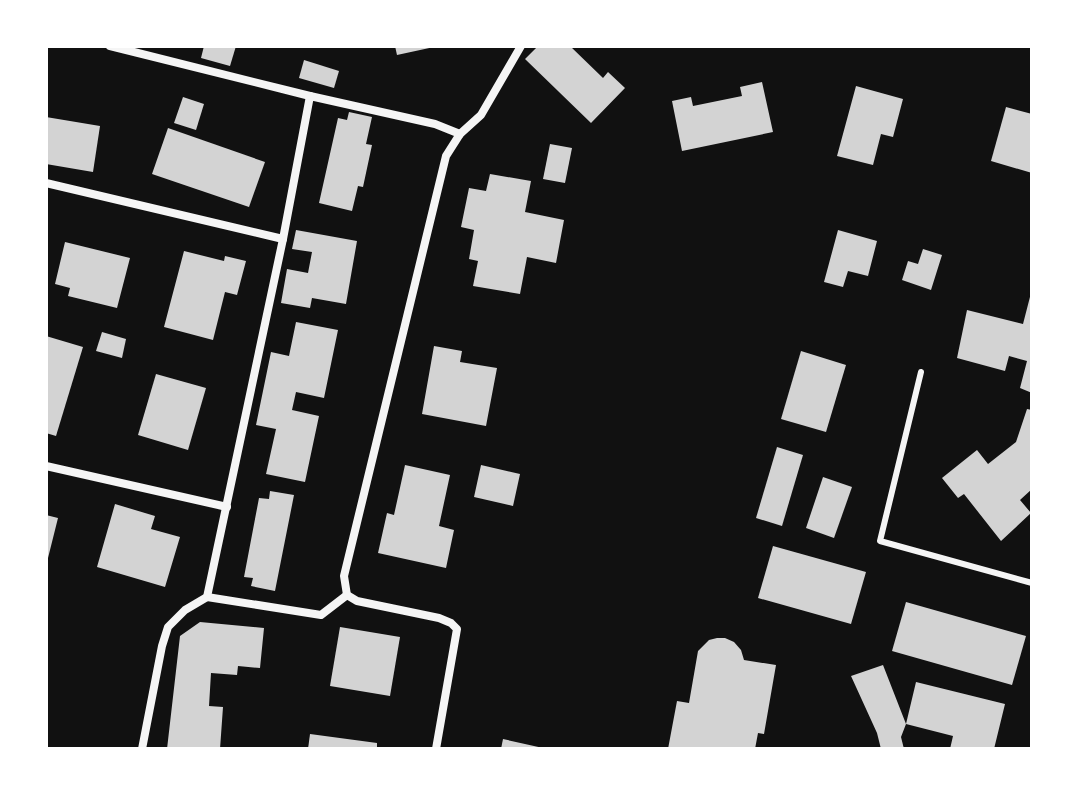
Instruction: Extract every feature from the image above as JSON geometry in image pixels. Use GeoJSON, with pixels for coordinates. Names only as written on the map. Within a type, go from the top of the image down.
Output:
{"type":"FeatureCollection","features":[{"type":"Feature","properties":{"kind":"street"},"geometry":{"type":"LineString","coordinates":[[110,46],[435,124],[460,134]]}},
{"type":"Feature","properties":{"kind":"street"},"geometry":{"type":"LineString","coordinates":[[347,595],[344,576],[354,531],[446,156],[460,134],[481,115],[521,46]]}},
{"type":"Feature","properties":{"kind":"street"},"geometry":{"type":"LineString","coordinates":[[207,597],[310,96]]}},
{"type":"Feature","properties":{"kind":"street"},"geometry":{"type":"LineString","coordinates":[[46,183],[283,239]]}},
{"type":"Feature","properties":{"kind":"street"},"geometry":{"type":"LineString","coordinates":[[46,466],[227,507]]}},
{"type":"Feature","properties":{"kind":"street"},"geometry":{"type":"LineString","coordinates":[[142,749],[162,646],[168,627],[185,610],[207,597],[321,615],[347,595]]}},
{"type":"Feature","properties":{"kind":"street"},"geometry":{"type":"LineString","coordinates":[[347,595],[357,601],[439,618],[457,629],[436,749]]}},
{"type":"Feature","properties":{"kind":"lane"},"geometry":{"type":"LineString","coordinates":[[921,372],[880,541],[1032,583]]}},
{"type":"Feature","properties":{"kind":"building"},"geometry":{"type":"Polygon","coordinates":[[[204,46],[236,46],[230,66],[201,58],[204,46]]]}},
{"type":"Feature","properties":{"kind":"building"},"geometry":{"type":"Polygon","coordinates":[[[395,46],[434,46],[434,47],[397,55],[395,46]]]}},
{"type":"Feature","properties":{"kind":"building"},"geometry":{"type":"Polygon","coordinates":[[[538,46],[570,46],[603,78],[608,72],[625,88],[591,123],[525,59],[538,46]]]}},
{"type":"Feature","properties":{"kind":"building"},"geometry":{"type":"Polygon","coordinates":[[[304,60],[339,71],[334,88],[299,78],[304,60]]]}},
{"type":"Feature","properties":{"kind":"building"},"geometry":{"type":"Polygon","coordinates":[[[762,82],[773,132],[682,151],[672,101],[691,97],[693,106],[742,96],[740,87],[762,82]]]}},
{"type":"Feature","properties":{"kind":"building"},"geometry":{"type":"Polygon","coordinates":[[[856,86],[903,99],[893,137],[881,134],[873,165],[837,156],[856,86]]]}},
{"type":"Feature","properties":{"kind":"building"},"geometry":{"type":"Polygon","coordinates":[[[183,97],[204,104],[196,130],[174,123],[183,97]]]}},
{"type":"Feature","properties":{"kind":"building"},"geometry":{"type":"Polygon","coordinates":[[[1006,107],[1032,114],[1032,173],[991,161],[1006,107]]]}},
{"type":"Feature","properties":{"kind":"building"},"geometry":{"type":"Polygon","coordinates":[[[349,112],[372,117],[366,144],[372,145],[363,187],[358,186],[352,211],[319,203],[338,118],[347,120],[349,112]]]}},
{"type":"Feature","properties":{"kind":"building"},"geometry":{"type":"Polygon","coordinates":[[[46,117],[100,126],[93,172],[46,164],[46,117]]]}},
{"type":"Feature","properties":{"kind":"building"},"geometry":{"type":"Polygon","coordinates":[[[168,128],[265,162],[249,207],[152,174],[168,128]]]}},
{"type":"Feature","properties":{"kind":"building"},"geometry":{"type":"Polygon","coordinates":[[[550,144],[572,148],[565,183],[543,179],[550,144]]]}},
{"type":"Feature","properties":{"kind":"building"},"geometry":{"type":"Polygon","coordinates":[[[490,174],[531,181],[525,212],[564,220],[556,263],[527,257],[520,294],[473,286],[478,261],[469,259],[474,230],[461,227],[469,188],[486,191],[490,174]]]}},
{"type":"Feature","properties":{"kind":"building"},"geometry":{"type":"Polygon","coordinates":[[[296,230],[357,241],[346,304],[312,298],[310,308],[281,303],[287,269],[308,273],[312,252],[292,249],[296,230]]]}},
{"type":"Feature","properties":{"kind":"building"},"geometry":{"type":"Polygon","coordinates":[[[838,230],[877,241],[868,276],[848,271],[843,287],[824,282],[838,230]]]}},
{"type":"Feature","properties":{"kind":"building"},"geometry":{"type":"Polygon","coordinates":[[[65,242],[130,258],[117,308],[68,296],[70,288],[55,284],[65,242]]]}},
{"type":"Feature","properties":{"kind":"building"},"geometry":{"type":"Polygon","coordinates":[[[923,249],[942,255],[931,290],[902,280],[908,261],[918,264],[923,249]]]}},
{"type":"Feature","properties":{"kind":"building"},"geometry":{"type":"Polygon","coordinates":[[[184,251],[224,261],[225,256],[246,261],[237,295],[225,292],[213,340],[164,327],[184,251]]]}},
{"type":"Feature","properties":{"kind":"building"},"geometry":{"type":"Polygon","coordinates":[[[1031,293],[1032,393],[1020,388],[1027,361],[1009,356],[1005,371],[957,358],[967,310],[1023,324],[1031,293]]]}},
{"type":"Feature","properties":{"kind":"building"},"geometry":{"type":"Polygon","coordinates":[[[296,322],[338,330],[324,398],[296,392],[292,410],[319,416],[305,482],[266,474],[276,429],[256,425],[271,352],[289,356],[296,322]]]}},
{"type":"Feature","properties":{"kind":"building"},"geometry":{"type":"Polygon","coordinates":[[[102,332],[126,339],[122,358],[96,351],[102,332]]]}},
{"type":"Feature","properties":{"kind":"building"},"geometry":{"type":"Polygon","coordinates":[[[46,336],[83,347],[56,436],[46,433],[46,336]]]}},
{"type":"Feature","properties":{"kind":"building"},"geometry":{"type":"Polygon","coordinates":[[[434,346],[462,351],[460,362],[497,368],[486,426],[422,414],[434,346]]]}},
{"type":"Feature","properties":{"kind":"building"},"geometry":{"type":"Polygon","coordinates":[[[801,351],[846,365],[826,432],[781,419],[801,351]]]}},
{"type":"Feature","properties":{"kind":"building"},"geometry":{"type":"Polygon","coordinates":[[[156,374],[206,388],[188,450],[138,435],[156,374]]]}},
{"type":"Feature","properties":{"kind":"building"},"geometry":{"type":"Polygon","coordinates":[[[1027,409],[1032,410],[1032,489],[1020,500],[1031,513],[1001,541],[964,494],[958,498],[942,478],[977,450],[988,464],[1016,442],[1027,409]]]}},
{"type":"Feature","properties":{"kind":"building"},"geometry":{"type":"Polygon","coordinates":[[[777,447],[803,455],[782,526],[756,518],[777,447]]]}},
{"type":"Feature","properties":{"kind":"building"},"geometry":{"type":"Polygon","coordinates":[[[405,465],[450,475],[439,526],[454,530],[446,568],[378,553],[387,513],[394,515],[405,465]]]}},
{"type":"Feature","properties":{"kind":"building"},"geometry":{"type":"Polygon","coordinates":[[[481,465],[520,474],[513,506],[474,497],[481,465]]]}},
{"type":"Feature","properties":{"kind":"building"},"geometry":{"type":"Polygon","coordinates":[[[823,477],[852,487],[834,538],[806,528],[823,477]]]}},
{"type":"Feature","properties":{"kind":"building"},"geometry":{"type":"Polygon","coordinates":[[[270,491],[294,495],[275,591],[251,586],[253,578],[244,577],[259,498],[269,499],[270,491]]]}},
{"type":"Feature","properties":{"kind":"building"},"geometry":{"type":"Polygon","coordinates":[[[115,504],[155,516],[151,529],[180,537],[165,587],[97,567],[115,504]]]}},
{"type":"Feature","properties":{"kind":"building"},"geometry":{"type":"Polygon","coordinates":[[[46,515],[58,518],[47,562],[46,562],[46,515]]]}},
{"type":"Feature","properties":{"kind":"building"},"geometry":{"type":"Polygon","coordinates":[[[773,546],[866,572],[851,624],[758,598],[773,546]]]}},
{"type":"Feature","properties":{"kind":"building"},"geometry":{"type":"Polygon","coordinates":[[[906,602],[1026,636],[1012,685],[892,651],[906,602]]]}},
{"type":"Feature","properties":{"kind":"building"},"geometry":{"type":"Polygon","coordinates":[[[200,622],[264,628],[260,668],[238,666],[237,675],[211,673],[209,706],[223,707],[220,749],[167,749],[180,636],[200,622]]]}},
{"type":"Feature","properties":{"kind":"building"},"geometry":{"type":"Polygon","coordinates":[[[340,627],[400,637],[390,696],[330,686],[340,627]]]}},
{"type":"Feature","properties":{"kind":"building"},"geometry":{"type":"Polygon","coordinates":[[[717,638],[734,642],[744,660],[776,665],[764,734],[758,733],[755,749],[668,749],[677,701],[689,703],[698,651],[709,640],[717,638]]]}},
{"type":"Feature","properties":{"kind":"building"},"geometry":{"type":"Polygon","coordinates":[[[883,665],[906,724],[901,737],[904,749],[881,749],[851,676],[883,665]]]}},
{"type":"Feature","properties":{"kind":"building"},"geometry":{"type":"Polygon","coordinates":[[[916,682],[1005,704],[994,749],[950,749],[953,736],[906,724],[916,682]]]}},
{"type":"Feature","properties":{"kind":"building"},"geometry":{"type":"Polygon","coordinates":[[[310,734],[377,743],[377,749],[308,749],[310,734]]]}},
{"type":"Feature","properties":{"kind":"building"},"geometry":{"type":"Polygon","coordinates":[[[503,739],[543,748],[543,749],[501,749],[503,739]]]}}]}
